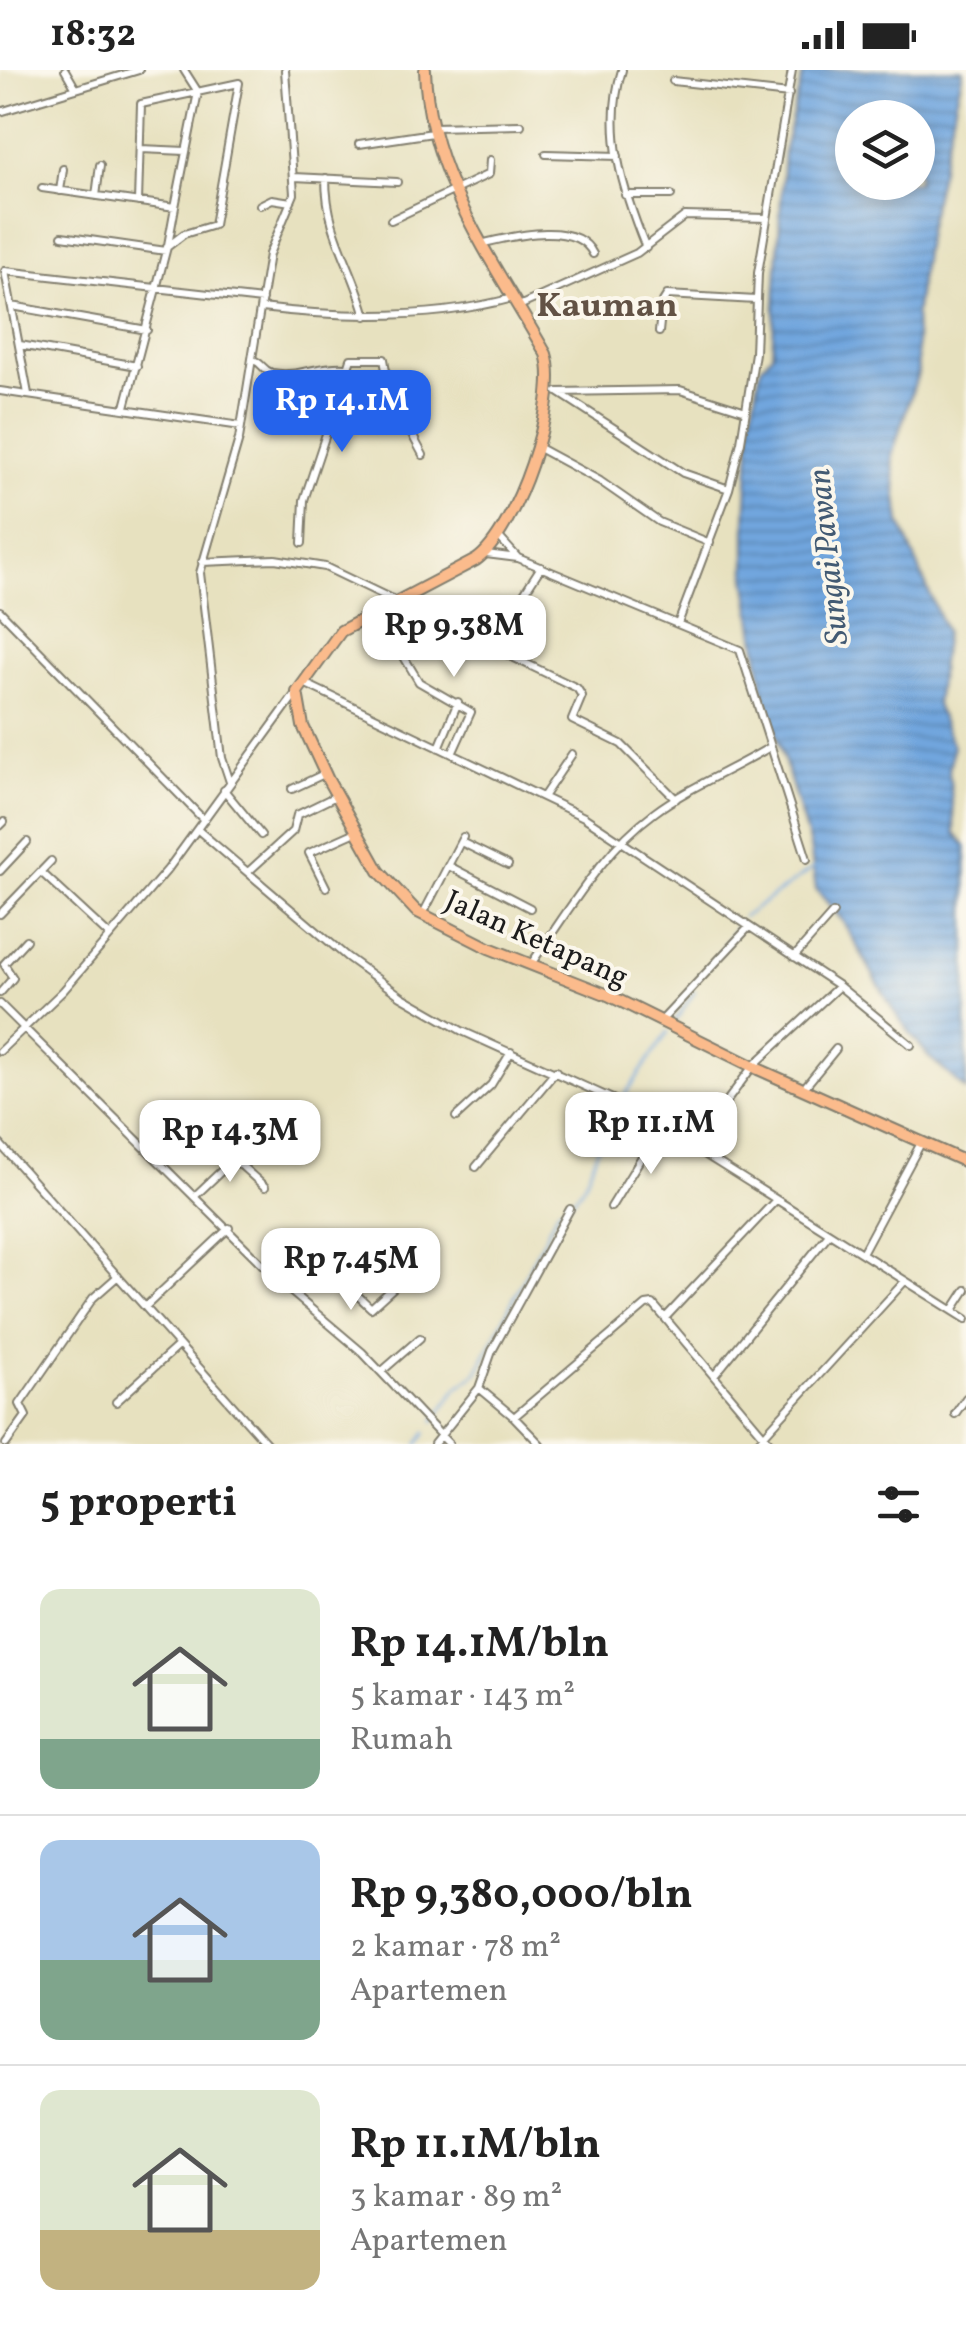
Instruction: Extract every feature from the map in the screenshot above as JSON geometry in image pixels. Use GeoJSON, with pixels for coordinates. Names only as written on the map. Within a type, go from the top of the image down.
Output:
{"type":"FeatureCollection","features":[{"type":"Feature","properties":{"kind":"main road"},"geometry":{"type":"LineString","coordinates":[[300,687],[333,638],[486,554],[499,537],[554,391],[546,354],[454,189],[432,130],[426,70]]}},
{"type":"Feature","properties":{"kind":"main road","name":"Jalan Ketapang"},"geometry":{"type":"LineString","coordinates":[[300,687],[303,726],[337,795],[392,890],[422,914],[530,965],[612,997],[966,1162]]}},
{"type":"Feature","properties":{"kind":"street"},"geometry":{"type":"LineString","coordinates":[[65,70],[76,89]]}},
{"type":"Feature","properties":{"kind":"street"},"geometry":{"type":"LineString","coordinates":[[0,112],[139,70]]}},
{"type":"Feature","properties":{"kind":"street"},"geometry":{"type":"LineString","coordinates":[[125,408],[159,286],[198,92],[184,70]]}},
{"type":"Feature","properties":{"kind":"street"},"geometry":{"type":"LineString","coordinates":[[230,782],[223,766],[212,657],[202,608],[202,562],[241,426],[269,254],[291,202],[294,177],[285,70]]}},
{"type":"Feature","properties":{"kind":"street"},"geometry":{"type":"LineString","coordinates":[[622,70],[615,98],[618,156],[625,195],[646,248]]}},
{"type":"Feature","properties":{"kind":"street"},"geometry":{"type":"LineString","coordinates":[[679,621],[730,488],[746,411],[756,353],[756,300],[767,218],[792,70]]}},
{"type":"Feature","properties":{"kind":"street"},"geometry":{"type":"LineString","coordinates":[[673,81],[789,94]]}},
{"type":"Feature","properties":{"kind":"street"},"geometry":{"type":"LineString","coordinates":[[62,236],[167,249],[184,234],[214,225],[240,85],[141,104],[138,202]]}},
{"type":"Feature","properties":{"kind":"street"},"geometry":{"type":"LineString","coordinates":[[359,144],[432,130],[520,125]]}},
{"type":"Feature","properties":{"kind":"street"},"geometry":{"type":"LineString","coordinates":[[141,149],[186,151]]}},
{"type":"Feature","properties":{"kind":"street"},"geometry":{"type":"LineString","coordinates":[[546,154],[618,156]]}},
{"type":"Feature","properties":{"kind":"street"},"geometry":{"type":"LineString","coordinates":[[392,220],[490,173],[490,160]]}},
{"type":"Feature","properties":{"kind":"street"},"geometry":{"type":"LineString","coordinates":[[96,196],[100,165]]}},
{"type":"Feature","properties":{"kind":"street"},"geometry":{"type":"LineString","coordinates":[[60,190],[63,170]]}},
{"type":"Feature","properties":{"kind":"street"},"geometry":{"type":"LineString","coordinates":[[294,177],[397,182]]}},
{"type":"Feature","properties":{"kind":"street"},"geometry":{"type":"LineString","coordinates":[[326,178],[329,224],[355,274],[366,316]]}},
{"type":"Feature","properties":{"kind":"street"},"geometry":{"type":"LineString","coordinates":[[42,188],[176,207]]}},
{"type":"Feature","properties":{"kind":"street"},"geometry":{"type":"LineString","coordinates":[[625,195],[671,195]]}},
{"type":"Feature","properties":{"kind":"street"},"geometry":{"type":"LineString","coordinates":[[260,205],[272,199],[291,202]]}},
{"type":"Feature","properties":{"kind":"street"},"geometry":{"type":"LineString","coordinates":[[28,394],[5,271],[159,286],[262,304],[366,316],[517,302],[646,248],[685,216],[767,218]]}},
{"type":"Feature","properties":{"kind":"street"},"geometry":{"type":"LineString","coordinates":[[484,243],[524,236],[571,236],[585,240],[593,254]]}},
{"type":"Feature","properties":{"kind":"street"},"geometry":{"type":"LineString","coordinates":[[658,332],[663,299],[668,295],[756,300]]}},
{"type":"Feature","properties":{"kind":"street"},"geometry":{"type":"LineString","coordinates":[[12,306],[146,330]]}},
{"type":"Feature","properties":{"kind":"street"},"geometry":{"type":"LineString","coordinates":[[20,345],[138,366]]}},
{"type":"Feature","properties":{"kind":"street"},"geometry":{"type":"LineString","coordinates":[[302,544],[304,500],[335,418],[346,367],[354,358],[384,358],[395,422],[410,430],[423,455]]}},
{"type":"Feature","properties":{"kind":"street"},"geometry":{"type":"LineString","coordinates":[[252,360],[272,372],[298,374],[316,365],[346,367]]}},
{"type":"Feature","properties":{"kind":"street"},"geometry":{"type":"LineString","coordinates":[[0,390],[241,426]]}},
{"type":"Feature","properties":{"kind":"street"},"geometry":{"type":"LineString","coordinates":[[554,391],[680,390],[746,411]]}},
{"type":"Feature","properties":{"kind":"street"},"geometry":{"type":"LineString","coordinates":[[554,391],[683,473],[730,488]]}},
{"type":"Feature","properties":{"kind":"street"},"geometry":{"type":"LineString","coordinates":[[536,446],[600,481],[659,522],[710,543]]}},
{"type":"Feature","properties":{"kind":"street"},"geometry":{"type":"LineString","coordinates":[[499,537],[518,558]]}},
{"type":"Feature","properties":{"kind":"street"},"geometry":{"type":"LineString","coordinates":[[486,554],[518,558],[679,621],[743,654],[808,859]]}},
{"type":"Feature","properties":{"kind":"street"},"geometry":{"type":"LineString","coordinates":[[202,562],[302,561],[400,600],[580,691],[572,720],[621,744],[676,799]]}},
{"type":"Feature","properties":{"kind":"street"},"geometry":{"type":"LineString","coordinates":[[512,612],[541,567]]}},
{"type":"Feature","properties":{"kind":"street"},"geometry":{"type":"LineString","coordinates":[[0,611],[204,820]]}},
{"type":"Feature","properties":{"kind":"street"},"geometry":{"type":"LineString","coordinates":[[376,611],[420,682],[458,702],[471,716],[452,754]]}},
{"type":"Feature","properties":{"kind":"street"},"geometry":{"type":"LineString","coordinates":[[0,1051],[26,1031],[123,922],[198,830],[300,687],[543,796],[623,840],[840,986],[911,1045]]}},
{"type":"Feature","properties":{"kind":"street"},"geometry":{"type":"LineString","coordinates":[[439,748],[458,702]]}},
{"type":"Feature","properties":{"kind":"street"},"geometry":{"type":"LineString","coordinates":[[530,965],[623,840],[676,799],[770,748]]}},
{"type":"Feature","properties":{"kind":"street"},"geometry":{"type":"LineString","coordinates":[[543,796],[572,754]]}},
{"type":"Feature","properties":{"kind":"street"},"geometry":{"type":"LineString","coordinates":[[292,788],[326,774]]}},
{"type":"Feature","properties":{"kind":"street"},"geometry":{"type":"LineString","coordinates":[[224,790],[262,835]]}},
{"type":"Feature","properties":{"kind":"street"},"geometry":{"type":"LineString","coordinates":[[248,872],[292,831],[298,815],[337,795]]}},
{"type":"Feature","properties":{"kind":"street"},"geometry":{"type":"LineString","coordinates":[[198,830],[385,986],[437,1018],[556,1071],[660,1127],[966,1319]]}},
{"type":"Feature","properties":{"kind":"street"},"geometry":{"type":"LineString","coordinates":[[326,887],[309,853],[357,832]]}},
{"type":"Feature","properties":{"kind":"street"},"geometry":{"type":"LineString","coordinates":[[422,914],[462,839],[508,864]]}},
{"type":"Feature","properties":{"kind":"street"},"geometry":{"type":"LineString","coordinates":[[0,871],[27,842]]}},
{"type":"Feature","properties":{"kind":"street"},"geometry":{"type":"LineString","coordinates":[[0,914],[51,861]]}},
{"type":"Feature","properties":{"kind":"street"},"geometry":{"type":"LineString","coordinates":[[449,866],[530,908]]}},
{"type":"Feature","properties":{"kind":"street"},"geometry":{"type":"LineString","coordinates":[[40,872],[110,936]]}},
{"type":"Feature","properties":{"kind":"street"},"geometry":{"type":"LineString","coordinates":[[794,957],[833,913]]}},
{"type":"Feature","properties":{"kind":"street"},"geometry":{"type":"LineString","coordinates":[[660,1022],[749,927]]}},
{"type":"Feature","properties":{"kind":"street"},"geometry":{"type":"LineString","coordinates":[[0,994],[13,978],[4,964],[26,940]]}},
{"type":"Feature","properties":{"kind":"street"},"geometry":{"type":"LineString","coordinates":[[692,1148],[754,1066],[840,986]]}},
{"type":"Feature","properties":{"kind":"street"},"geometry":{"type":"LineString","coordinates":[[0,1004],[280,1282],[381,1372],[449,1444]]}},
{"type":"Feature","properties":{"kind":"street"},"geometry":{"type":"LineString","coordinates":[[803,1089],[836,1050]]}},
{"type":"Feature","properties":{"kind":"street"},"geometry":{"type":"LineString","coordinates":[[456,1117],[492,1085],[511,1052]]}},
{"type":"Feature","properties":{"kind":"street"},"geometry":{"type":"LineString","coordinates":[[476,1168],[556,1071]]}},
{"type":"Feature","properties":{"kind":"street"},"geometry":{"type":"LineString","coordinates":[[611,1208],[660,1127]]}},
{"type":"Feature","properties":{"kind":"street"},"geometry":{"type":"LineString","coordinates":[[862,1253],[922,1142]]}},
{"type":"Feature","properties":{"kind":"street"},"geometry":{"type":"LineString","coordinates":[[0,1144],[266,1444]]}},
{"type":"Feature","properties":{"kind":"street"},"geometry":{"type":"LineString","coordinates":[[196,1195],[234,1159],[265,1186]]}},
{"type":"Feature","properties":{"kind":"street"},"geometry":{"type":"LineString","coordinates":[[665,1318],[774,1202]]}},
{"type":"Feature","properties":{"kind":"street"},"geometry":{"type":"LineString","coordinates":[[434,1444],[478,1388],[492,1351],[570,1209]]}},
{"type":"Feature","properties":{"kind":"street"},"geometry":{"type":"LineString","coordinates":[[145,1307],[229,1228]]}},
{"type":"Feature","properties":{"kind":"street"},"geometry":{"type":"LineString","coordinates":[[714,1376],[828,1235]]}},
{"type":"Feature","properties":{"kind":"street"},"geometry":{"type":"LineString","coordinates":[[280,1282],[311,1251],[371,1308],[403,1279]]}},
{"type":"Feature","properties":{"kind":"street"},"geometry":{"type":"LineString","coordinates":[[6,1444],[26,1416],[20,1404],[93,1298],[118,1276]]}},
{"type":"Feature","properties":{"kind":"street"},"geometry":{"type":"LineString","coordinates":[[756,1444],[906,1281]]}},
{"type":"Feature","properties":{"kind":"street"},"geometry":{"type":"LineString","coordinates":[[952,1310],[966,1290]]}},
{"type":"Feature","properties":{"kind":"street"},"geometry":{"type":"LineString","coordinates":[[514,1417],[646,1305],[653,1304],[771,1444]]}},
{"type":"Feature","properties":{"kind":"street"},"geometry":{"type":"LineString","coordinates":[[381,1372],[420,1338]]}},
{"type":"Feature","properties":{"kind":"street"},"geometry":{"type":"LineString","coordinates":[[116,1402],[179,1345]]}},
{"type":"Feature","properties":{"kind":"street"},"geometry":{"type":"LineString","coordinates":[[478,1388],[540,1444]]}},
{"type":"Feature","properties":{"kind":"street"},"geometry":{"type":"LineString","coordinates":[[954,1414],[966,1398]]}},
{"type":"Feature","properties":{"kind":"water","name":"Sungai Pawan"},"geometry":{"type":"Polygon","coordinates":[[[804,70],[963,70],[935,195],[935,100],[835,100],[835,200],[934,200],[915,316],[918,373],[892,455],[900,522],[945,631],[936,705],[953,746],[949,771],[955,833],[966,846],[966,1090],[928,1056],[895,1013],[842,920],[816,889],[810,846],[764,693],[746,577],[746,522],[751,421],[761,367],[772,354],[784,149],[804,70]]]}},
{"type":"Feature","properties":{"kind":"waterway"},"geometry":{"type":"LineString","coordinates":[[743,917],[815,867]]}},
{"type":"Feature","properties":{"kind":"waterway"},"geometry":{"type":"LineString","coordinates":[[719,954],[737,926]]}},
{"type":"Feature","properties":{"kind":"waterway"},"geometry":{"type":"LineString","coordinates":[[675,1021],[695,991]]}},
{"type":"Feature","properties":{"kind":"waterway"},"geometry":{"type":"LineString","coordinates":[[623,1098],[668,1032]]}},
{"type":"Feature","properties":{"kind":"waterway"},"geometry":{"type":"LineString","coordinates":[[434,1421],[457,1388],[476,1374],[558,1210],[580,1191],[617,1107]]}},
{"type":"Feature","properties":{"kind":"waterway"},"geometry":{"type":"LineString","coordinates":[[418,1444],[426,1432]]}},
{"type":"Feature","properties":{"kind":"district","name":"Kauman"},"geometry":{"type":"Point","coordinates":[607,304]}}]}
